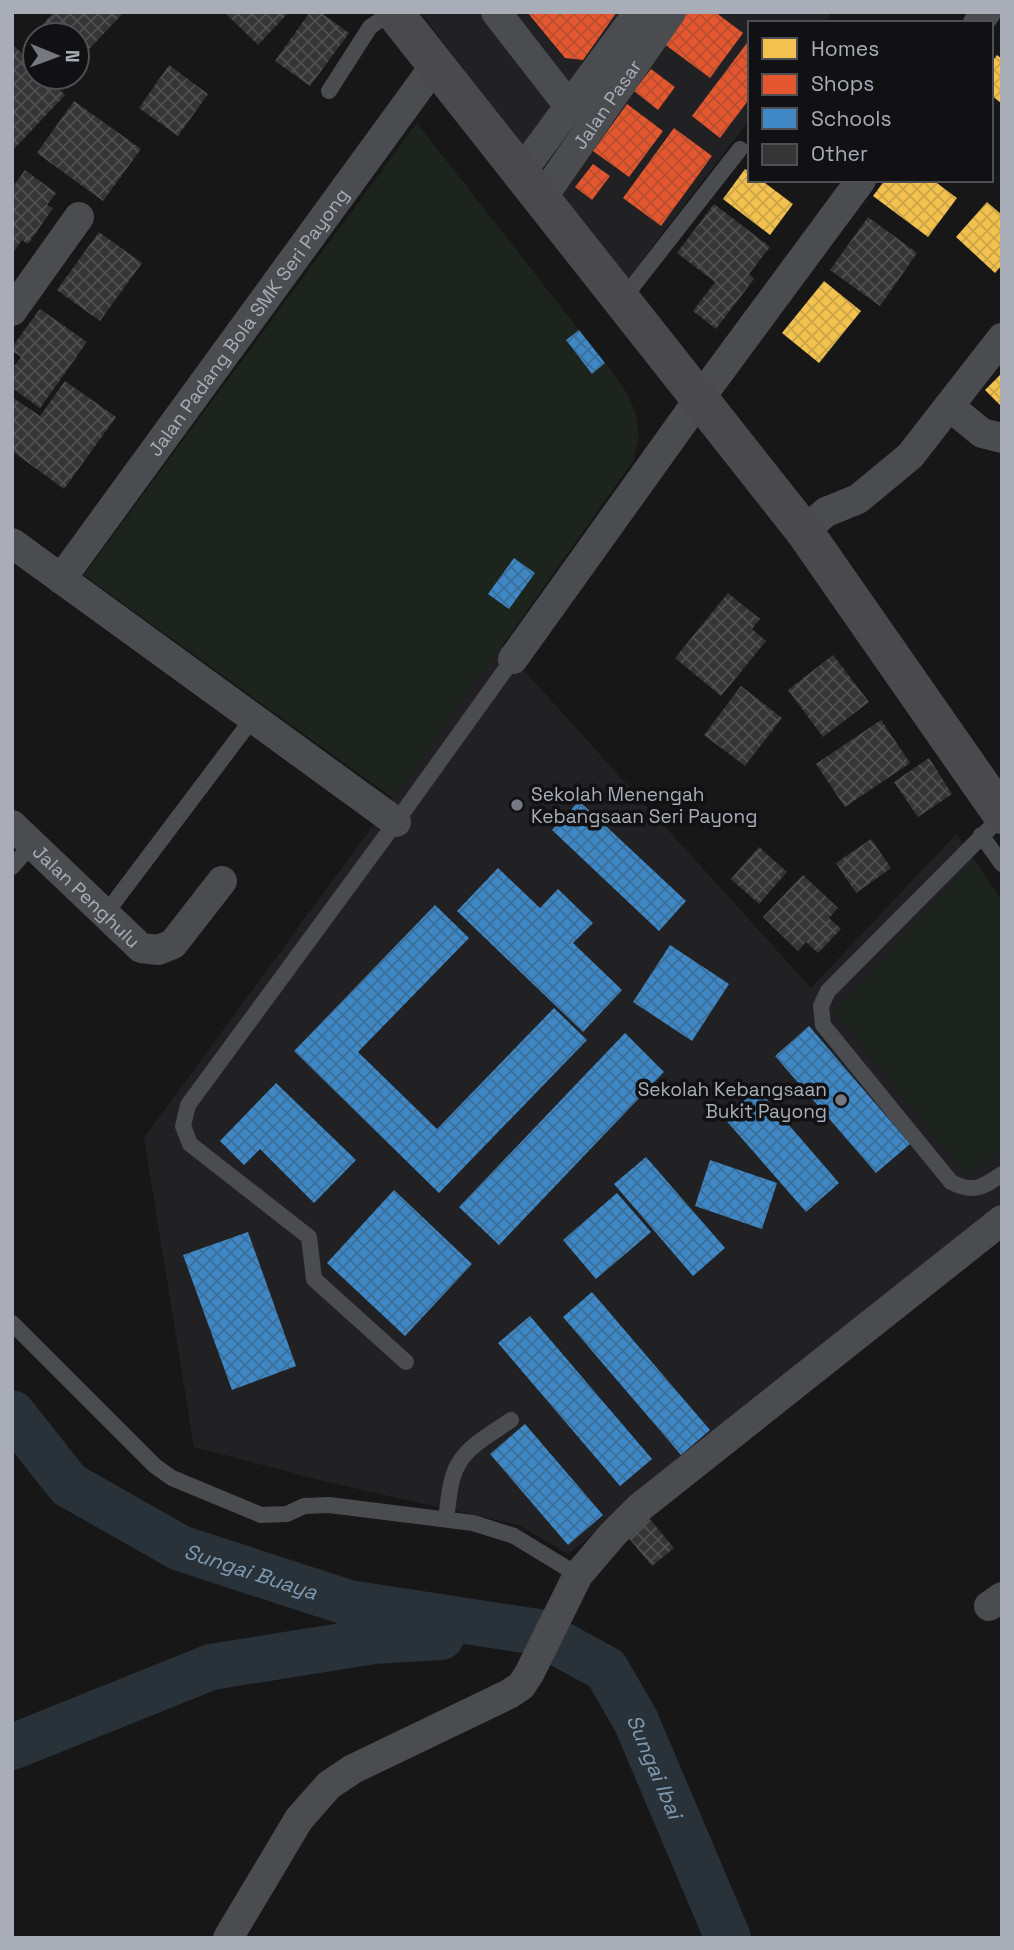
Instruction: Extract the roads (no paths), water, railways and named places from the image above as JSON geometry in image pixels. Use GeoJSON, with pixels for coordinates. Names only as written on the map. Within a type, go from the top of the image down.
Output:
{"type":"FeatureCollection","features":[{"type":"Feature","properties":{"kind":"main road"},"geometry":{"type":"LineString","coordinates":[[393,12],[804,531],[995,822]]}},
{"type":"Feature","properties":{"kind":"street"},"geometry":{"type":"LineString","coordinates":[[496,12],[569,106]]}},
{"type":"Feature","properties":{"kind":"street","name":"Jalan Pasar"},"geometry":{"type":"LineString","coordinates":[[531,185],[569,106],[639,12]]}},
{"type":"Feature","properties":{"kind":"street","name":"Jalan Pasar"},"geometry":{"type":"LineString","coordinates":[[531,185],[671,12]]}},
{"type":"Feature","properties":{"kind":"street","name":"Jalan Padang Bola SMK Seri Payong"},"geometry":{"type":"LineString","coordinates":[[61,579],[436,64]]}},
{"type":"Feature","properties":{"kind":"street"},"geometry":{"type":"LineString","coordinates":[[513,659],[700,398],[860,182]]}},
{"type":"Feature","properties":{"kind":"street"},"geometry":{"type":"LineString","coordinates":[[12,311],[79,217]]}},
{"type":"Feature","properties":{"kind":"street"},"geometry":{"type":"LineString","coordinates":[[804,531],[826,512],[858,499],[910,456],[1002,338]]}},
{"type":"Feature","properties":{"kind":"street"},"geometry":{"type":"LineString","coordinates":[[949,406],[982,433],[1002,438]]}},
{"type":"Feature","properties":{"kind":"street"},"geometry":{"type":"LineString","coordinates":[[12,543],[396,822]]}},
{"type":"Feature","properties":{"kind":"street","name":"Jalan Penghulu"},"geometry":{"type":"LineString","coordinates":[[22,834],[141,948],[158,950],[173,944],[222,881]]}},
{"type":"Feature","properties":{"kind":"street"},"geometry":{"type":"LineString","coordinates":[[228,1938],[299,1819],[329,1785],[353,1769],[521,1686],[573,1586],[612,1534],[639,1508],[1002,1220]]}},
{"type":"Feature","properties":{"kind":"lane"},"geometry":{"type":"LineString","coordinates":[[329,91],[370,27],[393,12]]}},
{"type":"Feature","properties":{"kind":"lane"},"geometry":{"type":"LineString","coordinates":[[622,300],[740,149]]}},
{"type":"Feature","properties":{"kind":"lane"},"geometry":{"type":"LineString","coordinates":[[406,1362],[314,1279],[309,1237],[190,1144],[183,1126],[188,1105],[513,659]]}},
{"type":"Feature","properties":{"kind":"lane"},"geometry":{"type":"LineString","coordinates":[[106,913],[253,718]]}},
{"type":"Feature","properties":{"kind":"lane"},"geometry":{"type":"LineString","coordinates":[[995,822],[1002,864]]}},
{"type":"Feature","properties":{"kind":"lane"},"geometry":{"type":"LineString","coordinates":[[995,822],[828,991],[821,1006],[823,1025],[951,1182],[965,1189],[982,1187],[1002,1174]]}},
{"type":"Feature","properties":{"kind":"lane"},"geometry":{"type":"LineString","coordinates":[[12,867],[22,834]]}},
{"type":"Feature","properties":{"kind":"lane"},"geometry":{"type":"LineString","coordinates":[[12,1323],[155,1466],[172,1478],[261,1516],[287,1514],[304,1506],[329,1505],[473,1523],[514,1536],[573,1586]]}},
{"type":"Feature","properties":{"kind":"lane"},"geometry":{"type":"LineString","coordinates":[[446,1518],[451,1483],[459,1463],[472,1449],[511,1420]]}},
{"type":"Feature","properties":{"kind":"waterway","name":"Sungai Buaya"},"geometry":{"type":"LineString","coordinates":[[12,1413],[69,1485],[180,1548],[349,1603],[538,1632],[606,1669],[636,1721],[728,1938]]}},
{"type":"Feature","properties":{"kind":"waterway"},"geometry":{"type":"LineString","coordinates":[[12,1747],[211,1667],[374,1641],[441,1637]]}},
{"type":"Feature","properties":{"kind":"place","name":"Sekolah Menengah Kebangsaan Seri Payong"},"geometry":{"type":"Point","coordinates":[517,805]}},
{"type":"Feature","properties":{"kind":"place","name":"Sekolah Kebangsaan Bukit Payong"},"geometry":{"type":"Point","coordinates":[841,1100]}},
{"type":"Feature","properties":{"kind":"water label","name":"Sungai Ibai"},"geometry":{"type":"Point","coordinates":[655,1767]}}]}
